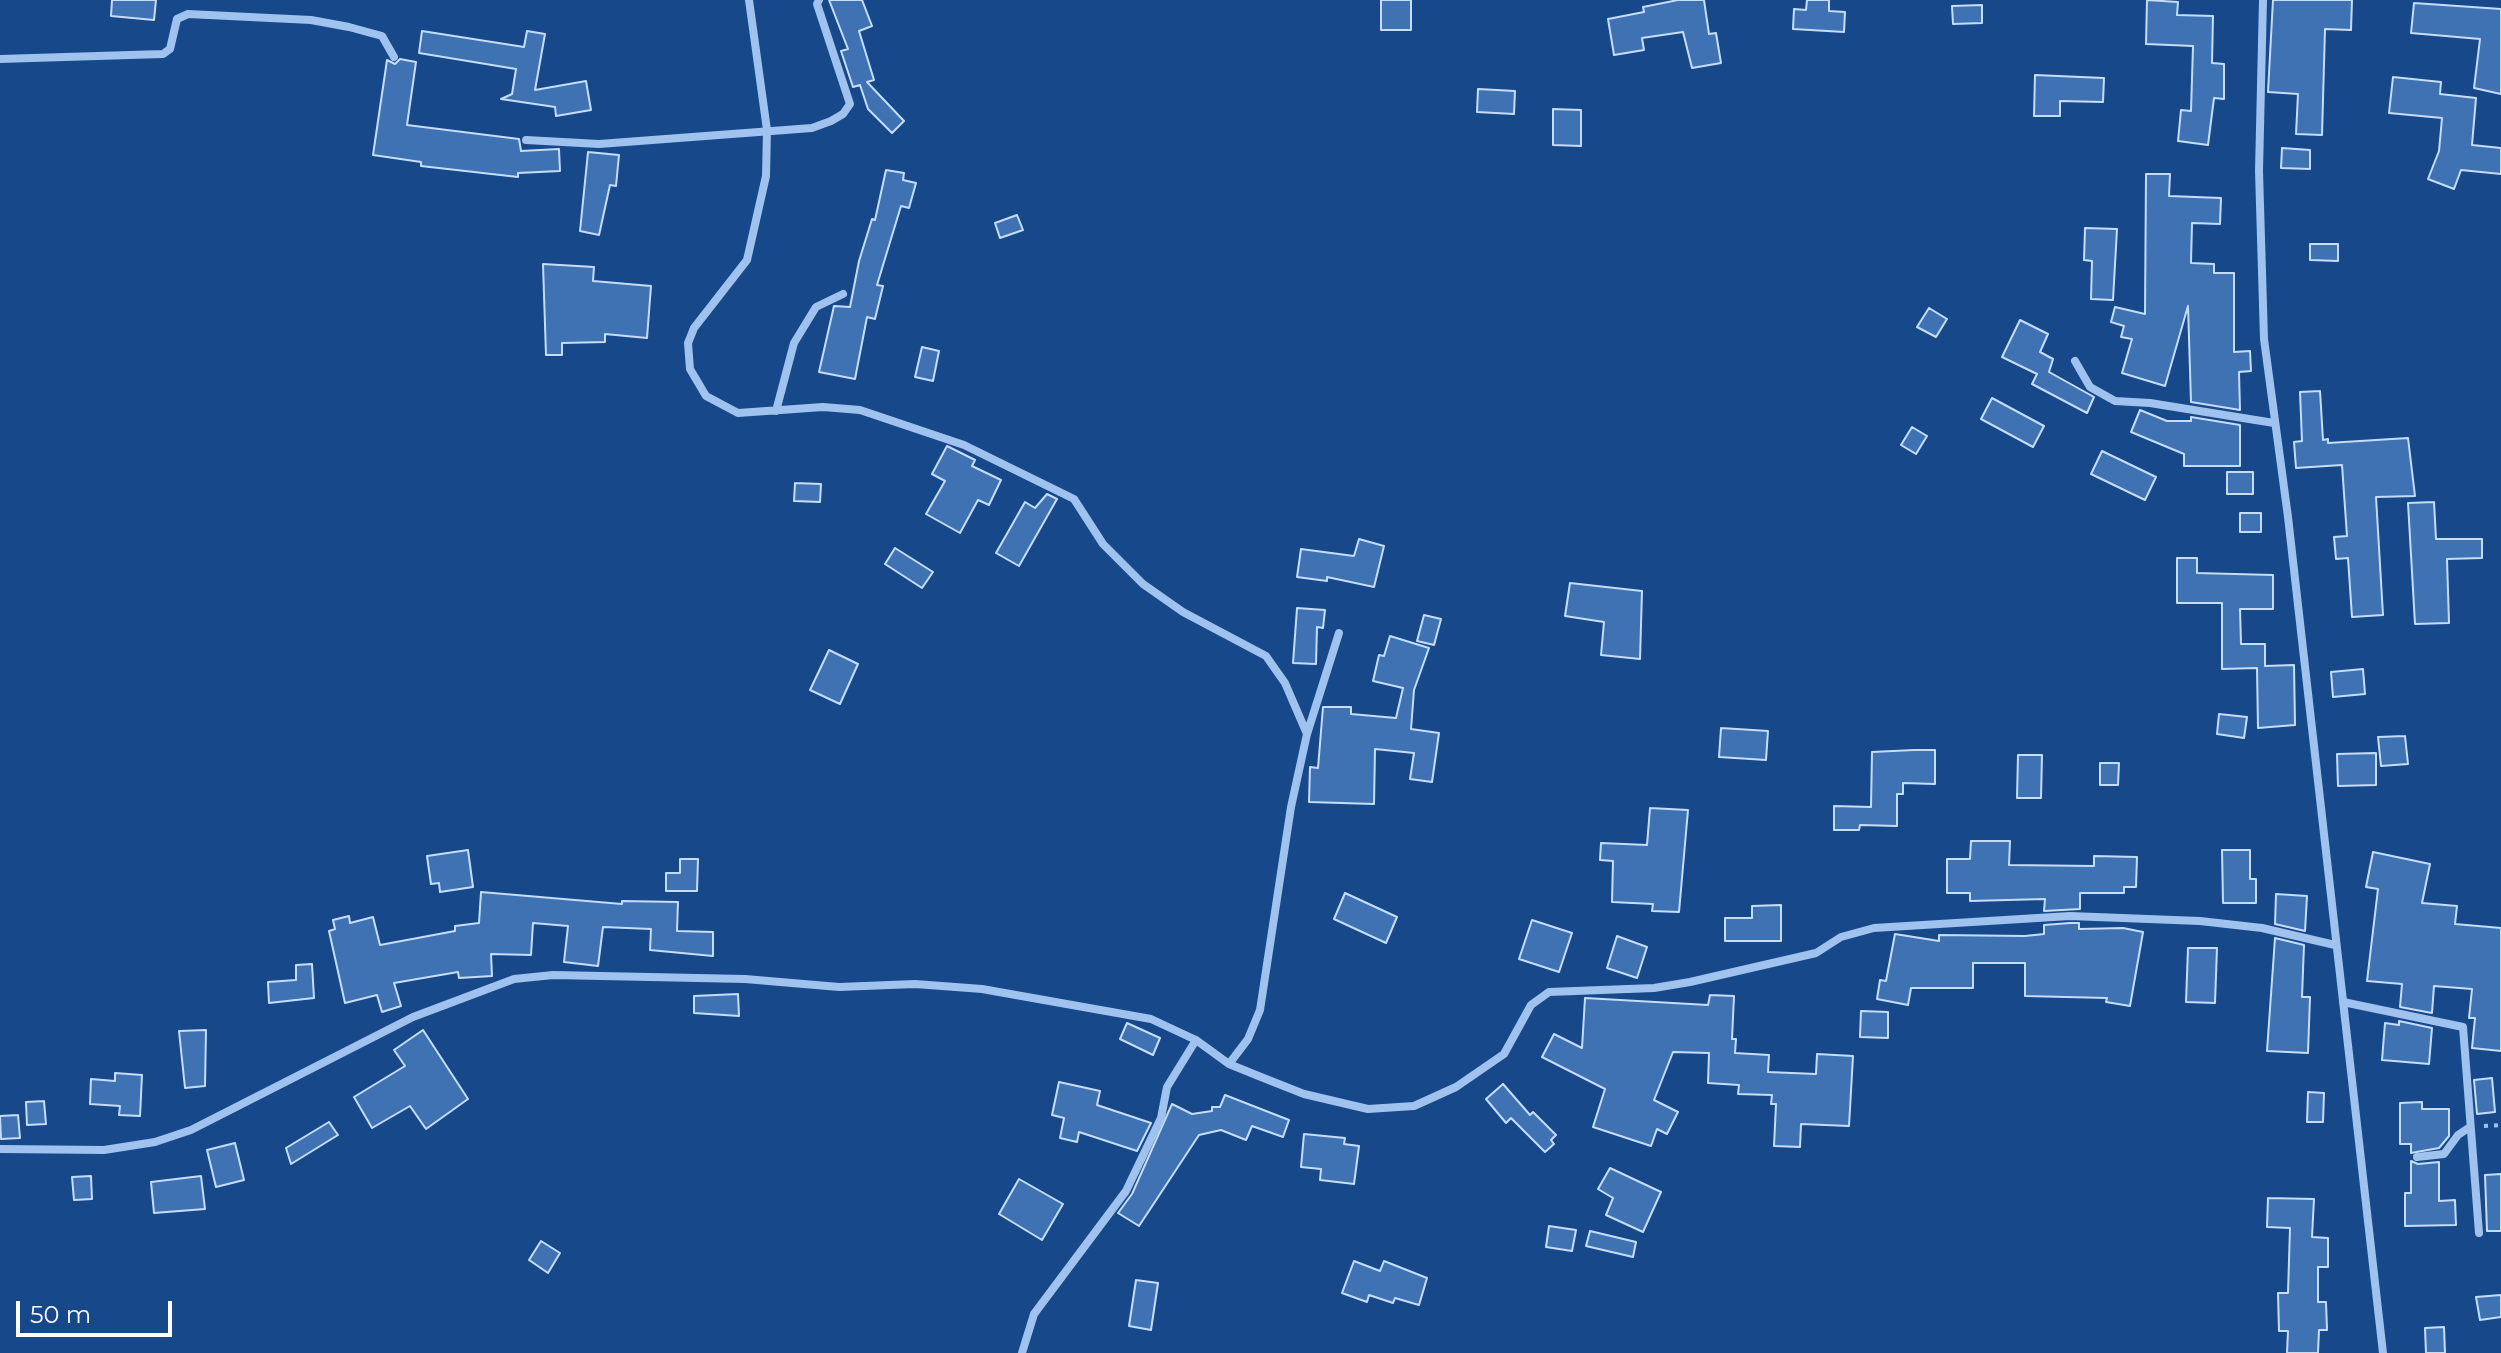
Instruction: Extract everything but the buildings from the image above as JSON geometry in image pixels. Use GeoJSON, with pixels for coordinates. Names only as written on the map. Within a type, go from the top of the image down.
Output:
{"type":"FeatureCollection","features":[{"type":"Feature","properties":{"kind":"street"},"geometry":{"type":"LineString","coordinates":[[749,0],[767,130],[766,176],[753,243],[738,275],[694,328],[687,354],[696,383],[716,405],[738,413],[823,407],[860,410],[889,418],[964,445],[1074,499],[1103,544],[1143,584],[1183,612],[1266,656],[1281,675],[1307,734]]}},
{"type":"Feature","properties":{"kind":"street"},"geometry":{"type":"LineString","coordinates":[[526,140],[599,144],[812,128],[843,114],[850,104],[817,4],[819,0]]}},
{"type":"Feature","properties":{"kind":"street"},"geometry":{"type":"LineString","coordinates":[[2263,0],[2260,256],[2264,339],[2383,1353]]}},
{"type":"Feature","properties":{"kind":"street"},"geometry":{"type":"LineString","coordinates":[[0,59],[163,54],[170,49],[177,19],[184,14],[311,20],[349,27],[382,36],[394,57]]}},
{"type":"Feature","properties":{"kind":"street"},"geometry":{"type":"LineString","coordinates":[[776,411],[794,343],[816,307],[843,294]]}},
{"type":"Feature","properties":{"kind":"street"},"geometry":{"type":"LineString","coordinates":[[2075,361],[2090,387],[2115,401],[2274,423]]}},
{"type":"Feature","properties":{"kind":"street"},"geometry":{"type":"LineString","coordinates":[[1229,1064],[1248,1039],[1260,1010],[1291,807],[1307,734],[1339,633]]}},
{"type":"Feature","properties":{"kind":"street"},"geometry":{"type":"LineString","coordinates":[[0,1149],[104,1150],[155,1142],[191,1130],[413,1017],[514,979],[553,975],[745,979],[839,987],[958,986],[1151,1019],[1196,1040],[1229,1064],[1304,1094],[1368,1109],[1414,1106],[1437,1099],[1504,1054],[1531,1005],[1549,992],[1654,988],[1690,982],[1816,953],[1841,937],[1906,925],[2070,916],[2141,918],[2262,928],[2335,945]]}},
{"type":"Feature","properties":{"kind":"street"},"geometry":{"type":"LineString","coordinates":[[2343,1002],[2460,1024],[2464,1031],[2479,1233]]}},
{"type":"Feature","properties":{"kind":"street"},"geometry":{"type":"LineString","coordinates":[[1022,1353],[1028,1325],[1126,1191],[1161,1118],[1167,1087],[1196,1040]]}},
{"type":"Feature","properties":{"kind":"street"},"geometry":{"type":"LineString","coordinates":[[2417,1157],[2444,1154],[2458,1135],[2470,1127]]}}]}
